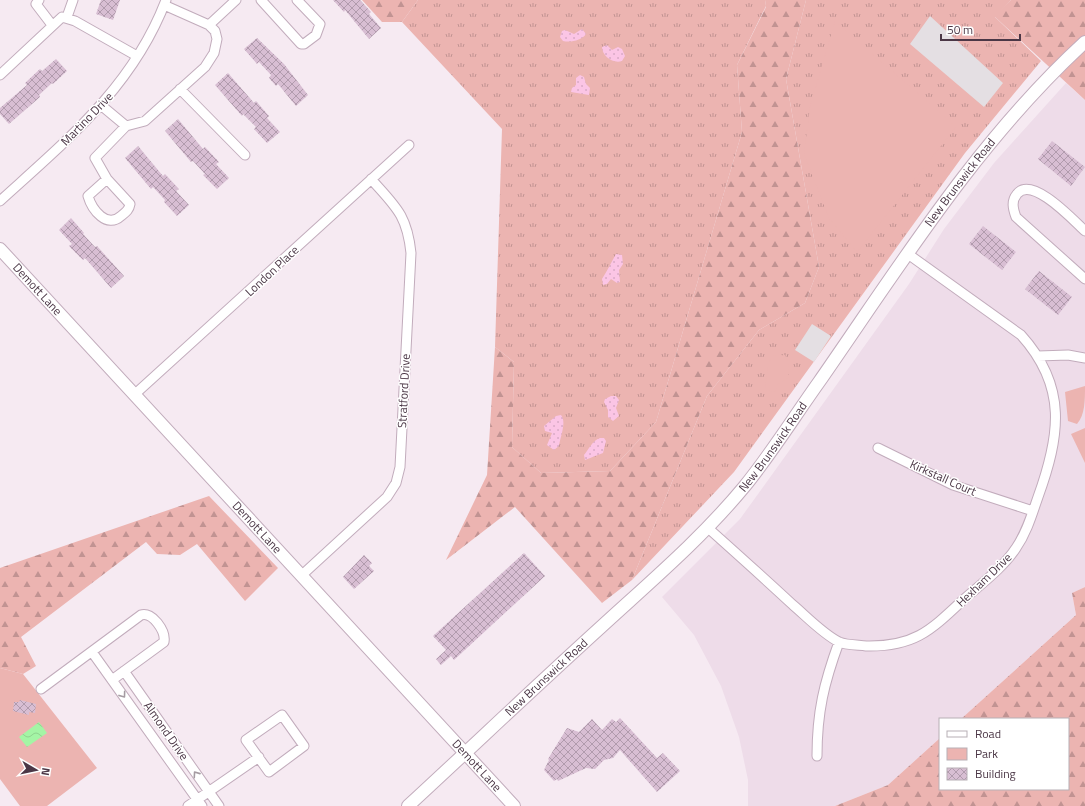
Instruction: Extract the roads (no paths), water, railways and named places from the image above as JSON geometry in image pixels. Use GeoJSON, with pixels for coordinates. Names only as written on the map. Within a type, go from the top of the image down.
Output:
{"type":"FeatureCollection","features":[{"type":"Feature","properties":{"kind":"street"},"geometry":{"type":"LineString","coordinates":[[39,0],[36,4],[52,25]]}},
{"type":"Feature","properties":{"kind":"street"},"geometry":{"type":"LineString","coordinates":[[67,17],[73,0]]}},
{"type":"Feature","properties":{"kind":"street"},"geometry":{"type":"LineString","coordinates":[[209,25],[236,0]]}},
{"type":"Feature","properties":{"kind":"street"},"geometry":{"type":"LineString","coordinates":[[261,0],[300,44],[304,44],[316,35],[320,24],[297,0]]}},
{"type":"Feature","properties":{"kind":"street"},"geometry":{"type":"LineString","coordinates":[[107,179],[88,196],[90,205],[106,221],[111,222],[118,219],[129,209],[130,204],[107,179],[95,158],[126,126],[145,121],[205,67],[214,53],[216,39],[215,31],[209,25],[165,3]]}},
{"type":"Feature","properties":{"kind":"street","name":"Martino Drive"},"geometry":{"type":"LineString","coordinates":[[0,201],[85,124],[102,106],[147,42],[165,3]]}},
{"type":"Feature","properties":{"kind":"street"},"geometry":{"type":"LineString","coordinates":[[0,75],[62,17],[67,17],[137,56]]}},
{"type":"Feature","properties":{"kind":"street","name":"New Brunswick Road"},"geometry":{"type":"LineString","coordinates":[[408,806],[672,564],[708,528],[772,450],[908,254],[989,143],[1034,92],[1085,42]]}},
{"type":"Feature","properties":{"kind":"street"},"geometry":{"type":"LineString","coordinates":[[180,89],[245,155]]}},
{"type":"Feature","properties":{"kind":"street"},"geometry":{"type":"LineString","coordinates":[[102,106],[126,126]]}},
{"type":"Feature","properties":{"kind":"street","name":"London Place"},"geometry":{"type":"LineString","coordinates":[[134,395],[409,145]]}},
{"type":"Feature","properties":{"kind":"street","name":"Stratford Drive"},"geometry":{"type":"LineString","coordinates":[[302,575],[387,497],[396,483],[400,467],[411,253],[409,234],[400,211],[371,180]]}},
{"type":"Feature","properties":{"kind":"street"},"geometry":{"type":"LineString","coordinates":[[1085,231],[1040,192],[1028,190],[1019,192],[1015,196],[1013,206],[1016,217],[1085,279]]}},
{"type":"Feature","properties":{"kind":"street","name":"Demott Lane"},"geometry":{"type":"LineString","coordinates":[[0,250],[514,806]]}},
{"type":"Feature","properties":{"kind":"street","name":"Hexham Drive"},"geometry":{"type":"LineString","coordinates":[[708,528],[814,623],[839,642],[878,646],[911,641],[939,623],[1005,561],[1024,535],[1046,475],[1057,422],[1056,410],[1047,375],[1038,356],[1021,335],[935,275],[908,254]]}},
{"type":"Feature","properties":{"kind":"street"},"geometry":{"type":"LineString","coordinates":[[1038,356],[1068,355],[1085,357]]}},
{"type":"Feature","properties":{"kind":"street","name":"Kirkstall Court"},"geometry":{"type":"LineString","coordinates":[[878,448],[954,485],[1033,511]]}},
{"type":"Feature","properties":{"kind":"street"},"geometry":{"type":"LineString","coordinates":[[41,689],[141,615],[144,614],[152,617],[164,633],[164,642],[112,680]]}},
{"type":"Feature","properties":{"kind":"street"},"geometry":{"type":"LineString","coordinates":[[817,756],[817,726],[820,700],[827,674],[839,642]]}},
{"type":"Feature","properties":{"kind":"street","name":"Almond Drive"},"geometry":{"type":"LineString","coordinates":[[92,652],[200,803]]}},
{"type":"Feature","properties":{"kind":"street","name":"Almond Drive"},"geometry":{"type":"LineString","coordinates":[[124,671],[219,806]]}},
{"type":"Feature","properties":{"kind":"street"},"geometry":{"type":"LineString","coordinates":[[282,715],[304,746],[269,772],[259,757],[246,740],[282,715]]}},
{"type":"Feature","properties":{"kind":"street"},"geometry":{"type":"LineString","coordinates":[[188,806],[200,803],[209,792],[259,757]]}},
{"type":"Feature","properties":{"kind":"water"},"geometry":{"type":"Polygon","coordinates":[[[39,722],[47,733],[27,747],[19,737],[39,722]]]}}]}
